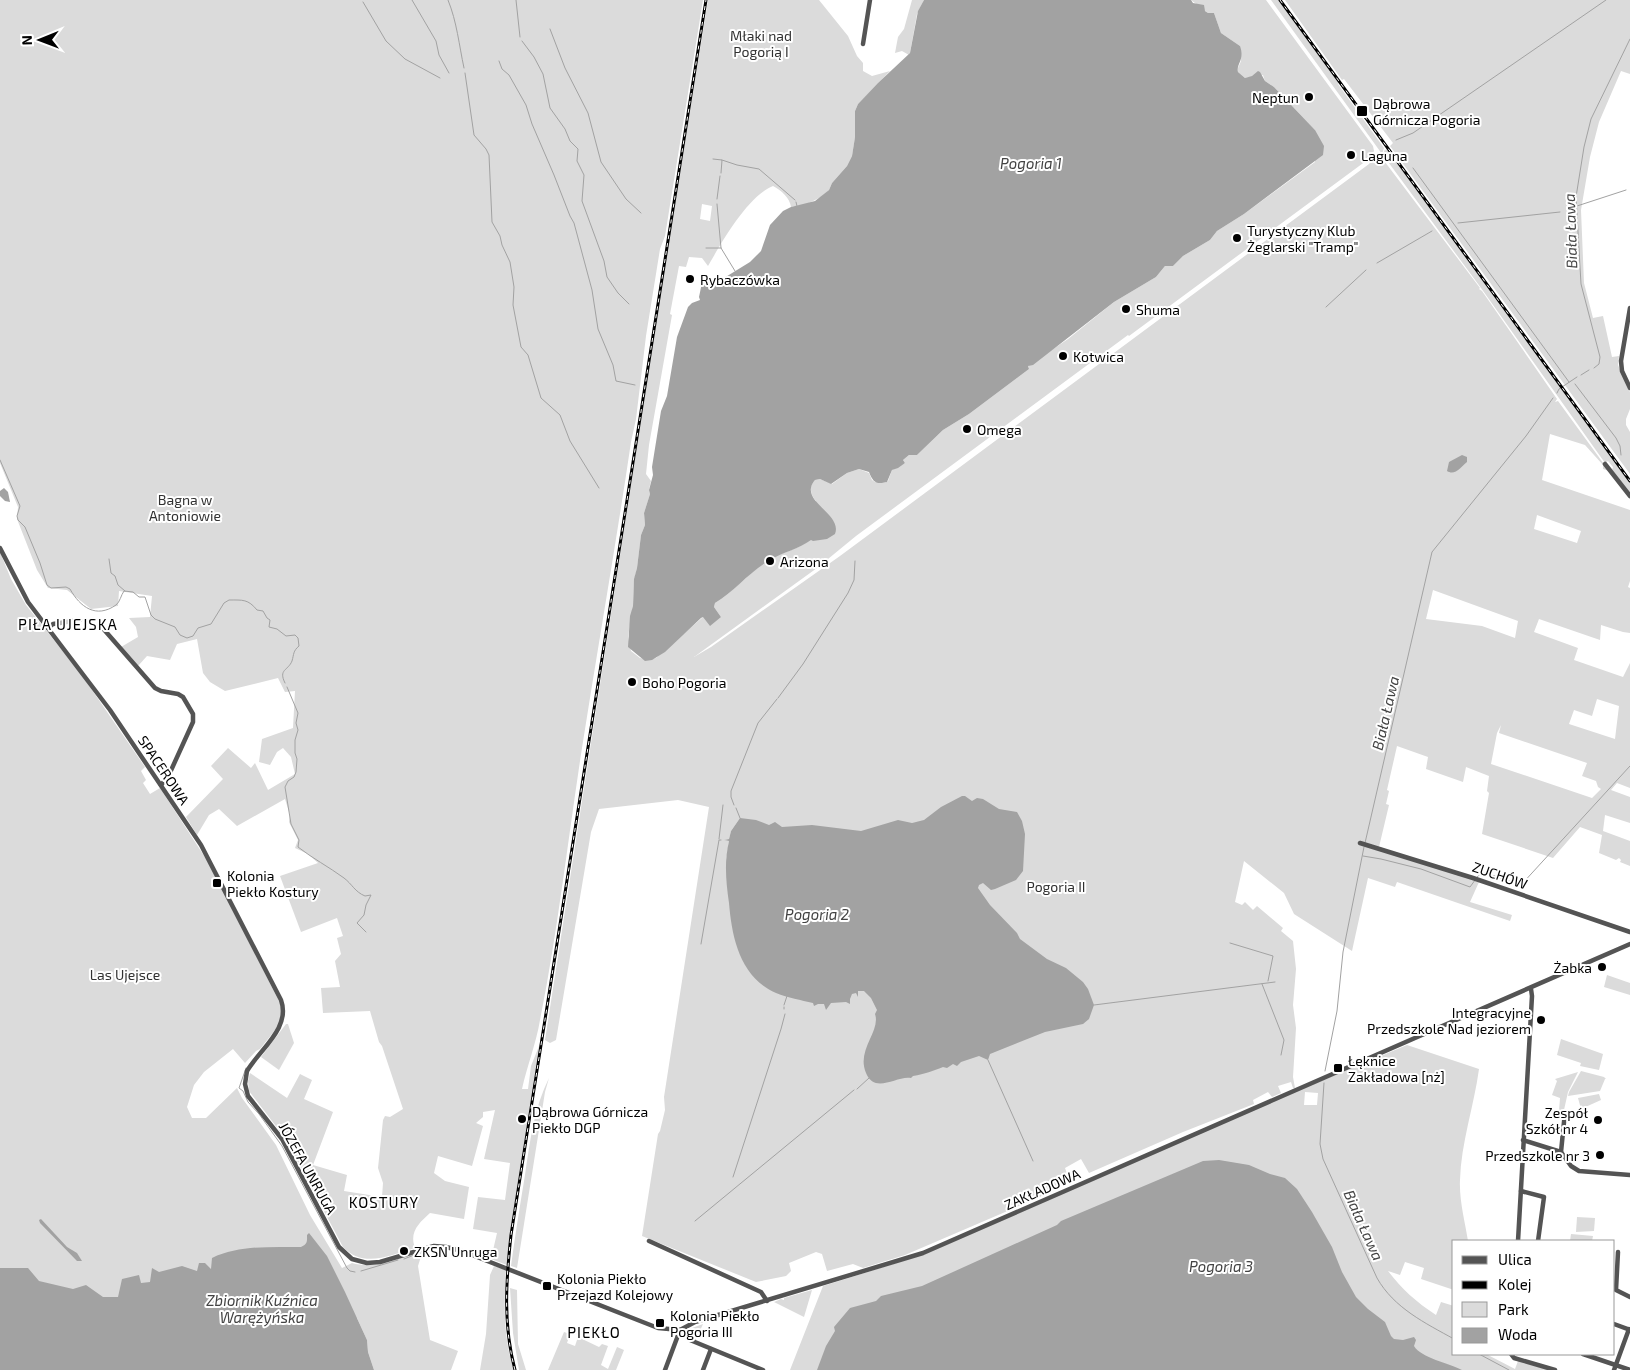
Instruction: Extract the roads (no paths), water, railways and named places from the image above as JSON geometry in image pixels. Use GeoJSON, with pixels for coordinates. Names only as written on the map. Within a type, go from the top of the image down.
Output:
{"type":"FeatureCollection","features":[{"type":"Feature","properties":{"kind":"street"},"geometry":{"type":"LineString","coordinates":[[863,44],[870,0]]}},
{"type":"Feature","properties":{"kind":"street"},"geometry":{"type":"LineString","coordinates":[[1630,308],[1620,361],[1622,371],[1630,388]]}},
{"type":"Feature","properties":{"kind":"street"},"geometry":{"type":"LineString","coordinates":[[1605,464],[1630,496]]}},
{"type":"Feature","properties":{"kind":"street","name":"SPACEROWA"},"geometry":{"type":"LineString","coordinates":[[0,548],[24,595],[110,710],[201,845],[280,1000],[284,1010],[283,1019]]}},
{"type":"Feature","properties":{"kind":"street"},"geometry":{"type":"LineString","coordinates":[[48,628],[53,624],[80,620]]}},
{"type":"Feature","properties":{"kind":"street"},"geometry":{"type":"LineString","coordinates":[[100,626],[154,688],[181,696],[193,714],[193,722],[168,777],[161,785]]}},
{"type":"Feature","properties":{"kind":"street","name":"ZUCHÓW"},"geometry":{"type":"LineString","coordinates":[[1360,844],[1480,880],[1630,932]]}},
{"type":"Feature","properties":{"kind":"street","name":"ZAKŁADOWA"},"geometry":{"type":"LineString","coordinates":[[680,1330],[695,1322],[923,1253],[1630,944]]}},
{"type":"Feature","properties":{"kind":"street"},"geometry":{"type":"LineString","coordinates":[[1518,1240],[1531,988]]}},
{"type":"Feature","properties":{"kind":"street","name":"JÓZEFA UNRUGA"},"geometry":{"type":"LineString","coordinates":[[283,1019],[280,1027],[247,1071],[245,1084],[248,1096],[282,1139],[339,1247],[346,1254],[355,1260],[367,1263],[434,1246],[454,1248],[658,1328],[680,1330]]}},
{"type":"Feature","properties":{"kind":"street"},"geometry":{"type":"LineString","coordinates":[[1561,1152],[1564,1112]]}},
{"type":"Feature","properties":{"kind":"street"},"geometry":{"type":"LineString","coordinates":[[1524,1140],[1561,1152],[1573,1168],[1580,1172],[1630,1174]]}},
{"type":"Feature","properties":{"kind":"street"},"geometry":{"type":"LineString","coordinates":[[1521,1191],[1544,1197],[1538,1240]]}},
{"type":"Feature","properties":{"kind":"street"},"geometry":{"type":"LineString","coordinates":[[649,1241],[761,1292],[767,1301]]}},
{"type":"Feature","properties":{"kind":"street"},"geometry":{"type":"LineString","coordinates":[[1618,1252],[1615,1269],[1616,1290],[1630,1297]]}},
{"type":"Feature","properties":{"kind":"street"},"geometry":{"type":"LineString","coordinates":[[1615,1324],[1630,1330],[1615,1368]]}},
{"type":"Feature","properties":{"kind":"street"},"geometry":{"type":"LineString","coordinates":[[680,1330],[688,1340],[763,1370]]}},
{"type":"Feature","properties":{"kind":"street"},"geometry":{"type":"LineString","coordinates":[[665,1370],[680,1330]]}},
{"type":"Feature","properties":{"kind":"street"},"geometry":{"type":"LineString","coordinates":[[702,1370],[711,1349]]}},
{"type":"Feature","properties":{"kind":"street"},"geometry":{"type":"LineString","coordinates":[[1585,1355],[1615,1368],[1630,1370]]}},
{"type":"Feature","properties":{"kind":"street"},"geometry":{"type":"LineString","coordinates":[[1513,1356],[1555,1370]]}},
{"type":"Feature","properties":{"kind":"water","name":"Pogoria 1"},"geometry":{"type":"Polygon","coordinates":[[[924,0],[1191,0],[1193,3],[1204,5],[1205,11],[1214,13],[1221,33],[1240,46],[1242,55],[1238,72],[1245,78],[1252,76],[1258,71],[1260,72],[1265,81],[1274,87],[1315,130],[1324,146],[1323,155],[1244,214],[1217,231],[1210,240],[1183,256],[1173,266],[1165,266],[1156,277],[1114,302],[1033,365],[1028,366],[1029,369],[969,414],[943,430],[917,455],[909,455],[903,460],[905,463],[892,470],[887,482],[875,482],[869,472],[859,469],[847,473],[831,484],[820,479],[815,480],[811,487],[812,494],[833,520],[836,527],[835,534],[827,539],[811,540],[775,557],[763,565],[715,603],[714,607],[721,617],[710,626],[703,617],[701,618],[665,652],[652,660],[645,661],[628,647],[634,579],[641,535],[645,525],[644,513],[650,494],[649,490],[653,475],[652,467],[661,411],[667,396],[677,337],[688,307],[700,300],[703,278],[724,278],[750,262],[761,251],[770,225],[783,211],[815,201],[829,190],[852,156],[855,137],[855,111],[858,104],[910,53],[918,11],[924,0]]]}},
{"type":"Feature","properties":{"kind":"water"},"geometry":{"type":"Polygon","coordinates":[[[1462,455],[1467,457],[1467,462],[1455,472],[1447,471],[1449,462],[1462,455]]]}},
{"type":"Feature","properties":{"kind":"water"},"geometry":{"type":"Polygon","coordinates":[[[4,488],[8,492],[10,502],[5,501],[0,496],[0,491],[4,488]]]}},
{"type":"Feature","properties":{"kind":"water","name":"Pogoria 2"},"geometry":{"type":"Polygon","coordinates":[[[962,796],[972,801],[977,798],[983,799],[999,809],[1017,812],[1022,821],[1025,834],[1023,871],[1016,880],[995,889],[991,890],[983,883],[978,888],[990,905],[1017,933],[1020,939],[1047,959],[1066,968],[1083,982],[1094,1005],[1089,1019],[1083,1024],[1045,1032],[990,1054],[988,1060],[979,1056],[961,1062],[957,1066],[953,1064],[947,1068],[943,1067],[911,1078],[887,1083],[875,1083],[866,1073],[864,1056],[875,1027],[875,1014],[877,1010],[871,998],[864,991],[858,991],[858,997],[856,993],[852,994],[850,1004],[846,1002],[831,1003],[826,1010],[824,1004],[814,1006],[813,1003],[776,993],[764,986],[746,967],[736,943],[730,916],[726,872],[729,841],[724,840],[729,839],[731,831],[740,818],[756,820],[769,825],[775,822],[782,827],[812,825],[861,831],[898,820],[912,823],[924,820],[941,807],[962,796]]]}},
{"type":"Feature","properties":{"kind":"water","name":"Pogoria 3"},"geometry":{"type":"Polygon","coordinates":[[[1219,1160],[1249,1165],[1285,1178],[1297,1189],[1312,1212],[1332,1247],[1342,1272],[1356,1297],[1385,1322],[1391,1336],[1394,1339],[1403,1340],[1414,1337],[1416,1340],[1414,1346],[1423,1354],[1462,1370],[817,1370],[826,1346],[835,1331],[834,1327],[850,1308],[876,1301],[881,1296],[922,1286],[1057,1225],[1061,1221],[1203,1161],[1219,1160]]]}},
{"type":"Feature","properties":{"kind":"water"},"geometry":{"type":"Polygon","coordinates":[[[41,1219],[67,1247],[77,1253],[82,1261],[77,1261],[40,1223],[39,1220],[41,1219]]]}},
{"type":"Feature","properties":{"kind":"water","name":"Zbiornik Kuźnica Warężyńska"},"geometry":{"type":"Polygon","coordinates":[[[309,1233],[327,1256],[345,1292],[367,1340],[368,1352],[374,1370],[0,1370],[0,1268],[28,1268],[39,1281],[73,1289],[86,1285],[103,1297],[118,1297],[122,1279],[139,1275],[141,1283],[150,1282],[152,1268],[159,1272],[182,1266],[197,1271],[199,1263],[205,1263],[211,1269],[212,1258],[233,1251],[256,1248],[301,1247],[306,1243],[309,1233]]]}},
{"type":"Feature","properties":{"kind":"waterway"},"geometry":{"type":"LineString","coordinates":[[412,0],[436,41],[439,55],[449,73]]}},
{"type":"Feature","properties":{"kind":"waterway"},"geometry":{"type":"LineString","coordinates":[[448,0],[456,25],[464,68]]}},
{"type":"Feature","properties":{"kind":"waterway"},"geometry":{"type":"LineString","coordinates":[[516,0],[520,37]]}},
{"type":"Feature","properties":{"kind":"waterway"},"geometry":{"type":"LineString","coordinates":[[1396,140],[1413,133],[1606,0]]}},
{"type":"Feature","properties":{"kind":"waterway"},"geometry":{"type":"LineString","coordinates":[[363,2],[386,41],[405,59],[440,78]]}},
{"type":"Feature","properties":{"kind":"waterway"},"geometry":{"type":"LineString","coordinates":[[550,29],[565,68],[588,113],[601,162],[626,199],[641,213]]}},
{"type":"Feature","properties":{"kind":"waterway","name":"Biała Ława"},"geometry":{"type":"LineString","coordinates":[[1594,368],[1599,364],[1600,357],[1581,284],[1576,197],[1584,147],[1591,119],[1630,39]]}},
{"type":"Feature","properties":{"kind":"waterway"},"geometry":{"type":"LineString","coordinates":[[522,41],[534,57],[543,74],[550,108],[565,129],[570,141],[578,149],[577,161],[584,175],[582,201],[604,261],[607,277],[618,293],[629,304]]}},
{"type":"Feature","properties":{"kind":"waterway"},"geometry":{"type":"LineString","coordinates":[[499,61],[502,69],[509,75],[526,105],[532,124],[574,223],[592,290],[598,329],[613,365],[616,381],[635,385]]}},
{"type":"Feature","properties":{"kind":"waterway"},"geometry":{"type":"LineString","coordinates":[[465,73],[474,135],[489,155],[492,222],[500,236],[510,262],[514,287],[513,305],[521,347],[528,355],[541,398],[560,415],[570,441],[599,488]]}},
{"type":"Feature","properties":{"kind":"waterway"},"geometry":{"type":"LineString","coordinates":[[713,159],[722,160],[721,173]]}},
{"type":"Feature","properties":{"kind":"waterway"},"geometry":{"type":"LineString","coordinates":[[722,160],[759,169],[795,200]]}},
{"type":"Feature","properties":{"kind":"waterway"},"geometry":{"type":"LineString","coordinates":[[1413,168],[1569,382]]}},
{"type":"Feature","properties":{"kind":"waterway"},"geometry":{"type":"LineString","coordinates":[[717,199],[720,176]]}},
{"type":"Feature","properties":{"kind":"waterway"},"geometry":{"type":"LineString","coordinates":[[1577,206],[1626,190]]}},
{"type":"Feature","properties":{"kind":"waterway"},"geometry":{"type":"LineString","coordinates":[[796,202],[797,206]]}},
{"type":"Feature","properties":{"kind":"waterway"},"geometry":{"type":"LineString","coordinates":[[717,204],[721,248],[735,271]]}},
{"type":"Feature","properties":{"kind":"waterway"},"geometry":{"type":"LineString","coordinates":[[1458,223],[1560,212]]}},
{"type":"Feature","properties":{"kind":"waterway"},"geometry":{"type":"LineString","coordinates":[[1377,263],[1432,231]]}},
{"type":"Feature","properties":{"kind":"waterway"},"geometry":{"type":"LineString","coordinates":[[706,248],[721,248]]}},
{"type":"Feature","properties":{"kind":"waterway"},"geometry":{"type":"LineString","coordinates":[[1326,307],[1366,270]]}},
{"type":"Feature","properties":{"kind":"waterway","name":"Biała Ława"},"geometry":{"type":"LineString","coordinates":[[1581,375],[1589,370]]}},
{"type":"Feature","properties":{"kind":"waterway","name":"Biała Ława"},"geometry":{"type":"LineString","coordinates":[[1557,393],[1559,389],[1577,377]]}},
{"type":"Feature","properties":{"kind":"waterway"},"geometry":{"type":"LineString","coordinates":[[1575,384],[1616,438],[1620,446],[1621,455]]}},
{"type":"Feature","properties":{"kind":"waterway","name":"Biała Ława"},"geometry":{"type":"LineString","coordinates":[[1365,843],[1432,552],[1526,436],[1553,398]]}},
{"type":"Feature","properties":{"kind":"waterway"},"geometry":{"type":"LineString","coordinates":[[0,460],[20,506],[17,516],[18,520],[25,527],[47,585],[51,588],[66,587],[70,589],[84,606],[95,611],[102,611],[116,605],[124,591],[133,592],[139,597],[145,597],[151,615],[155,619],[175,627],[180,635],[187,638],[193,636],[198,628],[211,624],[224,603],[229,600],[248,602],[257,610],[263,611],[270,620],[269,627],[277,629],[286,636],[295,635],[298,638],[299,646],[295,651],[292,661],[283,673],[285,683]]}},
{"type":"Feature","properties":{"kind":"waterway"},"geometry":{"type":"LineString","coordinates":[[109,559],[111,573],[115,576],[118,585],[125,591]]}},
{"type":"Feature","properties":{"kind":"waterway"},"geometry":{"type":"LineString","coordinates":[[778,698],[803,664],[848,593],[854,580],[855,561]]}},
{"type":"Feature","properties":{"kind":"waterway"},"geometry":{"type":"LineString","coordinates":[[287,687],[298,713],[296,723],[298,730],[295,740],[296,772],[285,787],[291,824],[299,840],[298,847],[344,878],[365,896],[371,895],[364,915],[357,923],[366,932]]}},
{"type":"Feature","properties":{"kind":"waterway"},"geometry":{"type":"LineString","coordinates":[[734,805],[731,791],[758,723],[777,699]]}},
{"type":"Feature","properties":{"kind":"waterway"},"geometry":{"type":"LineString","coordinates":[[1363,856],[1421,869],[1470,887],[1483,872],[1521,885],[1630,766]]}},
{"type":"Feature","properties":{"kind":"waterway"},"geometry":{"type":"LineString","coordinates":[[719,839],[723,805]]}},
{"type":"Feature","properties":{"kind":"waterway"},"geometry":{"type":"LineString","coordinates":[[736,808],[740,818]]}},
{"type":"Feature","properties":{"kind":"waterway"},"geometry":{"type":"LineString","coordinates":[[701,944],[719,840],[721,840]]}},
{"type":"Feature","properties":{"kind":"waterway","name":"Biała Ława"},"geometry":{"type":"LineString","coordinates":[[1325,1071],[1337,1011],[1343,952],[1364,847]]}},
{"type":"Feature","properties":{"kind":"waterway"},"geometry":{"type":"LineString","coordinates":[[1230,943],[1273,956],[1268,981]]}},
{"type":"Feature","properties":{"kind":"waterway"},"geometry":{"type":"LineString","coordinates":[[1094,1005],[1275,982]]}},
{"type":"Feature","properties":{"kind":"waterway"},"geometry":{"type":"LineString","coordinates":[[1262,984],[1284,1040],[1281,1055]]}},
{"type":"Feature","properties":{"kind":"waterway"},"geometry":{"type":"LineString","coordinates":[[784,1005],[787,996]]}},
{"type":"Feature","properties":{"kind":"waterway"},"geometry":{"type":"LineString","coordinates":[[733,1177],[785,1014]]}},
{"type":"Feature","properties":{"kind":"waterway"},"geometry":{"type":"LineString","coordinates":[[988,1060],[1033,1161]]}},
{"type":"Feature","properties":{"kind":"waterway"},"geometry":{"type":"LineString","coordinates":[[246,1068],[239,1088],[282,1146],[347,1268],[355,1272]]}},
{"type":"Feature","properties":{"kind":"waterway"},"geometry":{"type":"LineString","coordinates":[[857,1089],[869,1078]]}},
{"type":"Feature","properties":{"kind":"waterway","name":"Biała Ława"},"geometry":{"type":"LineString","coordinates":[[1324,1083],[1320,1144],[1323,1159],[1377,1278],[1392,1298],[1411,1314],[1452,1338]]}},
{"type":"Feature","properties":{"kind":"waterway"},"geometry":{"type":"LineString","coordinates":[[695,1221],[854,1090]]}},
{"type":"Feature","properties":{"kind":"waterway"},"geometry":{"type":"LineString","coordinates":[[404,1259],[419,1253]]}},
{"type":"Feature","properties":{"kind":"waterway"},"geometry":{"type":"LineString","coordinates":[[361,1271],[398,1260]]}},
{"type":"Feature","properties":{"kind":"waterway","name":"Biała Ława"},"geometry":{"type":"LineString","coordinates":[[1481,1355],[1509,1370]]}},
{"type":"Feature","properties":{"kind":"railway"},"geometry":{"type":"LineString","coordinates":[[515,1370],[507,1320],[511,1235],[706,0]]}},
{"type":"Feature","properties":{"kind":"railway"},"geometry":{"type":"LineString","coordinates":[[1280,0],[1630,481]]}},
{"type":"Feature","properties":{"kind":"place","name":"Neptun"},"geometry":{"type":"Point","coordinates":[1309,97]}},
{"type":"Feature","properties":{"kind":"place","name":"Dąbrowa Górnicza Pogoria"},"geometry":{"type":"Point","coordinates":[1362,111]}},
{"type":"Feature","properties":{"kind":"place","name":"Laguna"},"geometry":{"type":"Point","coordinates":[1351,155]}},
{"type":"Feature","properties":{"kind":"place","name":"Turystyczny Klub Żeglarski \"Tramp\""},"geometry":{"type":"Point","coordinates":[1237,238]}},
{"type":"Feature","properties":{"kind":"place","name":"Rybaczówka"},"geometry":{"type":"Point","coordinates":[690,279]}},
{"type":"Feature","properties":{"kind":"place","name":"Shuma"},"geometry":{"type":"Point","coordinates":[1126,309]}},
{"type":"Feature","properties":{"kind":"place","name":"Kotwica"},"geometry":{"type":"Point","coordinates":[1063,356]}},
{"type":"Feature","properties":{"kind":"place","name":"Omega"},"geometry":{"type":"Point","coordinates":[967,429]}},
{"type":"Feature","properties":{"kind":"place","name":"Arizona"},"geometry":{"type":"Point","coordinates":[770,561]}},
{"type":"Feature","properties":{"kind":"place","name":"Boho Pogoria"},"geometry":{"type":"Point","coordinates":[632,682]}},
{"type":"Feature","properties":{"kind":"place","name":"Kolonia Piekło Kostury"},"geometry":{"type":"Point","coordinates":[217,883]}},
{"type":"Feature","properties":{"kind":"place","name":"Żabka"},"geometry":{"type":"Point","coordinates":[1602,967]}},
{"type":"Feature","properties":{"kind":"place","name":"Integracyjne Przedszkole Nad jeziorem"},"geometry":{"type":"Point","coordinates":[1541,1020]}},
{"type":"Feature","properties":{"kind":"place","name":"Łęknice Zakładowa [nż]"},"geometry":{"type":"Point","coordinates":[1338,1068]}},
{"type":"Feature","properties":{"kind":"place","name":"Dąbrowa Górnicza Piekło DGP"},"geometry":{"type":"Point","coordinates":[522,1119]}},
{"type":"Feature","properties":{"kind":"place","name":"Zespół Szkół nr 4"},"geometry":{"type":"Point","coordinates":[1598,1120]}},
{"type":"Feature","properties":{"kind":"place","name":"Przedszkole nr 3"},"geometry":{"type":"Point","coordinates":[1600,1155]}},
{"type":"Feature","properties":{"kind":"place","name":"ZKSN Unruga"},"geometry":{"type":"Point","coordinates":[404,1251]}},
{"type":"Feature","properties":{"kind":"place","name":"Kolonia Piekło Przejazd Kolejowy"},"geometry":{"type":"Point","coordinates":[547,1286]}},
{"type":"Feature","properties":{"kind":"place","name":"Kolonia Piekło Pogoria III"},"geometry":{"type":"Point","coordinates":[660,1323]}},
{"type":"Feature","properties":{"kind":"district","name":"PIŁA UJEJSKA"},"geometry":{"type":"Point","coordinates":[68,624]}},
{"type":"Feature","properties":{"kind":"district","name":"KOSTURY"},"geometry":{"type":"Point","coordinates":[384,1202]}},
{"type":"Feature","properties":{"kind":"district","name":"PIEKŁO"},"geometry":{"type":"Point","coordinates":[594,1332]}},
{"type":"Feature","properties":{"kind":"park label","name":"Młaki nad Pogorią I"},"geometry":{"type":"Point","coordinates":[761,43]}},
{"type":"Feature","properties":{"kind":"park label","name":"Bagna w Antoniowie"},"geometry":{"type":"Point","coordinates":[185,508]}},
{"type":"Feature","properties":{"kind":"park label","name":"Pogoria II"},"geometry":{"type":"Point","coordinates":[1056,886]}},
{"type":"Feature","properties":{"kind":"park label","name":"Las Ujejsce"},"geometry":{"type":"Point","coordinates":[125,974]}}]}
